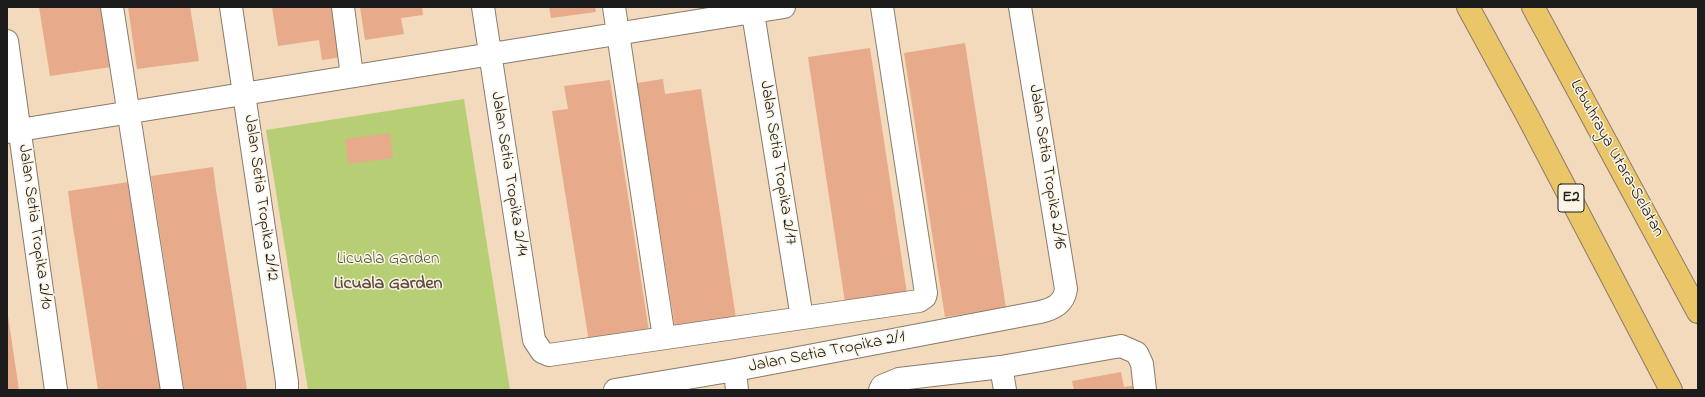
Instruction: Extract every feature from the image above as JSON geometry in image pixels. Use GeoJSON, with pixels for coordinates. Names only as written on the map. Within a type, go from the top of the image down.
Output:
{"type":"FeatureCollection","features":[{"type":"Feature","properties":{"kind":"highway","name":"E2"},"geometry":{"type":"LineString","coordinates":[[1468,7],[1528,114],[1671,390]]}},
{"type":"Feature","properties":{"kind":"highway","name":"Lebuhraya Utara–Selatan"},"geometry":{"type":"LineString","coordinates":[[1533,7],[1698,312]]}},
{"type":"Feature","properties":{"kind":"street"},"geometry":{"type":"LineString","coordinates":[[112,7],[172,390]]}},
{"type":"Feature","properties":{"kind":"street","name":"Jalan Setia Tropika 2/12"},"geometry":{"type":"LineString","coordinates":[[231,7],[286,374],[286,390]]}},
{"type":"Feature","properties":{"kind":"street"},"geometry":{"type":"LineString","coordinates":[[343,7],[352,76]]}},
{"type":"Feature","properties":{"kind":"street","name":"Jalan Setia Tropika 2/14"},"geometry":{"type":"LineString","coordinates":[[483,7],[534,340],[542,352],[549,356],[664,338]]}},
{"type":"Feature","properties":{"kind":"street"},"geometry":{"type":"LineString","coordinates":[[614,7],[664,338],[919,301],[925,297],[926,293],[882,7]]}},
{"type":"Feature","properties":{"kind":"street"},"geometry":{"type":"LineString","coordinates":[[14,131],[618,34],[753,10],[784,7]]}},
{"type":"Feature","properties":{"kind":"street","name":"Jalan Setia Tropika 2/16"},"geometry":{"type":"LineString","coordinates":[[1020,7],[1066,289],[1065,296],[1060,304],[1040,312]]}},
{"type":"Feature","properties":{"kind":"street","name":"Jalan Setia Tropika 2/17"},"geometry":{"type":"LineString","coordinates":[[753,10],[802,318]]}},
{"type":"Feature","properties":{"kind":"street","name":"Jalan Setia Tropika 2/10"},"geometry":{"type":"LineString","coordinates":[[7,41],[14,131],[56,390]]}},
{"type":"Feature","properties":{"kind":"street","name":"Jalan Setia Tropika 2/1"},"geometry":{"type":"LineString","coordinates":[[615,390],[736,380],[1040,312]]}},
{"type":"Feature","properties":{"kind":"street"},"geometry":{"type":"LineString","coordinates":[[880,390],[882,386],[899,379],[1001,367],[1121,346],[1137,352],[1142,364],[1145,390]]}},
{"type":"Feature","properties":{"kind":"street"},"geometry":{"type":"LineString","coordinates":[[1001,367],[1005,390]]}},
{"type":"Feature","properties":{"kind":"green space","name":"Licuala Garden"},"geometry":{"type":"Polygon","coordinates":[[[464,99],[510,390],[308,390],[266,130],[464,99]]]}},
{"type":"Feature","properties":{"kind":"building"},"geometry":{"type":"Polygon","coordinates":[[[39,7],[102,7],[111,67],[50,76],[39,7]]]}},
{"type":"Feature","properties":{"kind":"building"},"geometry":{"type":"Polygon","coordinates":[[[128,7],[190,7],[199,61],[137,69],[128,7]]]}},
{"type":"Feature","properties":{"kind":"building"},"geometry":{"type":"Polygon","coordinates":[[[272,7],[335,7],[343,57],[322,60],[319,40],[278,46],[272,7]]]}},
{"type":"Feature","properties":{"kind":"building"},"geometry":{"type":"Polygon","coordinates":[[[360,7],[422,7],[423,15],[401,18],[404,34],[365,40],[360,7]]]}},
{"type":"Feature","properties":{"kind":"building"},"geometry":{"type":"Polygon","coordinates":[[[549,7],[595,7],[596,12],[551,18],[549,7]]]}},
{"type":"Feature","properties":{"kind":"building"},"geometry":{"type":"Polygon","coordinates":[[[965,43],[1006,308],[945,317],[904,53],[965,43]]]}},
{"type":"Feature","properties":{"kind":"building"},"geometry":{"type":"Polygon","coordinates":[[[870,48],[908,300],[846,309],[808,57],[870,48]]]}},
{"type":"Feature","properties":{"kind":"building"},"geometry":{"type":"Polygon","coordinates":[[[663,79],[665,94],[701,89],[737,325],[676,334],[637,83],[663,79]]]}},
{"type":"Feature","properties":{"kind":"building"},"geometry":{"type":"Polygon","coordinates":[[[610,80],[650,338],[590,348],[552,111],[568,109],[564,86],[610,80]]]}},
{"type":"Feature","properties":{"kind":"building"},"geometry":{"type":"Polygon","coordinates":[[[390,133],[393,158],[348,164],[345,139],[390,133]]]}},
{"type":"Feature","properties":{"kind":"building"},"geometry":{"type":"Polygon","coordinates":[[[213,167],[247,390],[184,390],[151,176],[213,167]]]}},
{"type":"Feature","properties":{"kind":"building"},"geometry":{"type":"Polygon","coordinates":[[[129,182],[161,390],[98,390],[68,191],[129,182]]]}},
{"type":"Feature","properties":{"kind":"building"},"geometry":{"type":"Polygon","coordinates":[[[8,316],[19,390],[7,390],[8,316]]]}},
{"type":"Feature","properties":{"kind":"building"},"geometry":{"type":"Polygon","coordinates":[[[1121,372],[1124,387],[1137,385],[1138,390],[1074,390],[1072,381],[1121,372]]]}},
{"type":"Feature","properties":{"kind":"district","name":"Licuala Garden"},"geometry":{"type":"Point","coordinates":[388,285]}}]}
